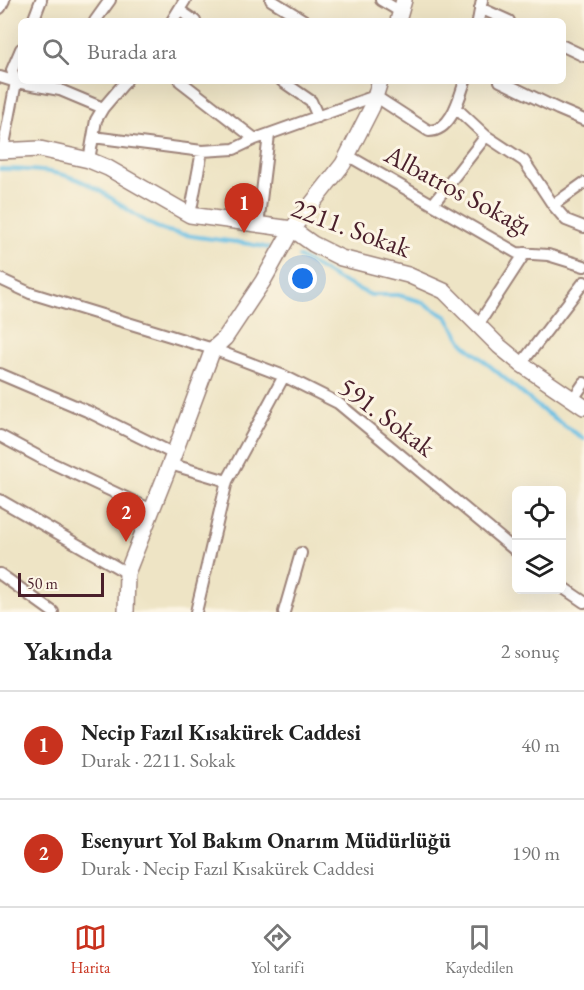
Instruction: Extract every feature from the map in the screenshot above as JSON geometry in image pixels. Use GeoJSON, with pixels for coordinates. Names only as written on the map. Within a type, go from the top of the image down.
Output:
{"type":"FeatureCollection","features":[{"type":"Feature","properties":{"kind":"street"},"geometry":{"type":"LineString","coordinates":[[0,8],[4,0]]}},
{"type":"Feature","properties":{"kind":"street"},"geometry":{"type":"LineString","coordinates":[[34,18],[41,0]]}},
{"type":"Feature","properties":{"kind":"street"},"geometry":{"type":"LineString","coordinates":[[97,18],[110,0]]}},
{"type":"Feature","properties":{"kind":"street"},"geometry":{"type":"LineString","coordinates":[[174,18],[185,0]]}},
{"type":"Feature","properties":{"kind":"street"},"geometry":{"type":"LineString","coordinates":[[272,0],[300,18]]}},
{"type":"Feature","properties":{"kind":"street"},"geometry":{"type":"LineString","coordinates":[[381,0],[401,11]]}},
{"type":"Feature","properties":{"kind":"street"},"geometry":{"type":"LineString","coordinates":[[481,4],[504,18]]}},
{"type":"Feature","properties":{"kind":"street"},"geometry":{"type":"LineString","coordinates":[[179,10],[191,18]]}},
{"type":"Feature","properties":{"kind":"street"},"geometry":{"type":"LineString","coordinates":[[566,47],[584,56]]}},
{"type":"Feature","properties":{"kind":"street"},"geometry":{"type":"LineString","coordinates":[[2,151],[16,82],[12,70],[18,56]]}},
{"type":"Feature","properties":{"kind":"street"},"geometry":{"type":"LineString","coordinates":[[0,77],[16,82]]}},
{"type":"Feature","properties":{"kind":"street"},"geometry":{"type":"LineString","coordinates":[[47,84],[62,85],[103,108]]}},
{"type":"Feature","properties":{"kind":"street"},"geometry":{"type":"LineString","coordinates":[[89,160],[96,120],[123,84]]}},
{"type":"Feature","properties":{"kind":"street"},"geometry":{"type":"LineString","coordinates":[[184,84],[255,140]]}},
{"type":"Feature","properties":{"kind":"street"},"geometry":{"type":"LineString","coordinates":[[286,84],[310,101],[318,117]]}},
{"type":"Feature","properties":{"kind":"street"},"geometry":{"type":"LineString","coordinates":[[126,612],[127,573],[213,349],[225,338],[263,281],[292,229],[342,164],[372,107],[379,84]]}},
{"type":"Feature","properties":{"kind":"street"},"geometry":{"type":"LineString","coordinates":[[375,96],[429,131],[436,131],[442,127],[456,108],[464,84]]}},
{"type":"Feature","properties":{"kind":"street"},"geometry":{"type":"LineString","coordinates":[[506,84],[584,120]]}},
{"type":"Feature","properties":{"kind":"street"},"geometry":{"type":"LineString","coordinates":[[93,137],[202,151],[234,149],[375,96]]}},
{"type":"Feature","properties":{"kind":"street"},"geometry":{"type":"LineString","coordinates":[[456,108],[486,136],[524,160],[553,205],[566,220],[584,226]]}},
{"type":"Feature","properties":{"kind":"street"},"geometry":{"type":"LineString","coordinates":[[258,225],[269,135]]}},
{"type":"Feature","properties":{"kind":"street"},"geometry":{"type":"LineString","coordinates":[[433,204],[486,136]]}},
{"type":"Feature","properties":{"kind":"street","name":"2211. Sokak"},"geometry":{"type":"LineString","coordinates":[[2,151],[40,149],[89,160],[108,168],[190,214],[292,229],[341,258],[408,275],[444,291],[499,346],[521,364],[579,403]]}},
{"type":"Feature","properties":{"kind":"street"},"geometry":{"type":"LineString","coordinates":[[190,214],[202,151]]}},
{"type":"Feature","properties":{"kind":"street","name":"Albatros Sokağı"},"geometry":{"type":"LineString","coordinates":[[347,155],[518,253],[548,255],[584,267]]}},
{"type":"Feature","properties":{"kind":"street"},"geometry":{"type":"LineString","coordinates":[[553,205],[584,183]]}},
{"type":"Feature","properties":{"kind":"street"},"geometry":{"type":"LineString","coordinates":[[478,325],[525,253]]}},
{"type":"Feature","properties":{"kind":"street","name":"591. Sokak"},"geometry":{"type":"LineString","coordinates":[[0,279],[30,293],[213,349],[284,376],[338,403],[512,548]]}},
{"type":"Feature","properties":{"kind":"street"},"geometry":{"type":"LineString","coordinates":[[521,364],[584,282]]}},
{"type":"Feature","properties":{"kind":"street"},"geometry":{"type":"LineString","coordinates":[[0,374],[87,411],[172,459],[228,481]]}},
{"type":"Feature","properties":{"kind":"street"},"geometry":{"type":"LineString","coordinates":[[196,612],[228,481],[284,376]]}},
{"type":"Feature","properties":{"kind":"street"},"geometry":{"type":"LineString","coordinates":[[579,403],[584,384]]}},
{"type":"Feature","properties":{"kind":"street"},"geometry":{"type":"LineString","coordinates":[[0,436],[43,459],[152,510]]}},
{"type":"Feature","properties":{"kind":"street"},"geometry":{"type":"LineString","coordinates":[[0,500],[127,573]]}},
{"type":"Feature","properties":{"kind":"street"},"geometry":{"type":"LineString","coordinates":[[284,612],[302,553]]}},
{"type":"Feature","properties":{"kind":"street"},"geometry":{"type":"LineString","coordinates":[[0,574],[53,612]]}},
{"type":"Feature","properties":{"kind":"street"},"geometry":{"type":"LineString","coordinates":[[566,590],[584,602]]}},
{"type":"Feature","properties":{"kind":"waterway"},"geometry":{"type":"LineString","coordinates":[[0,169],[38,171],[73,178],[97,189],[138,217],[164,230],[268,248]]}},
{"type":"Feature","properties":{"kind":"waterway"},"geometry":{"type":"LineString","coordinates":[[299,257],[371,295],[398,295],[420,301],[447,317],[464,344],[541,409],[584,439]]}},
{"type":"Feature","properties":{"kind":"place","name":"Necip Fazıl Kısakürek Caddesi"},"geometry":{"type":"Point","coordinates":[244,233]}},
{"type":"Feature","properties":{"kind":"place","name":"Esenyurt Yol Bakım Onarım Müdürlüğü"},"geometry":{"type":"Point","coordinates":[126,542]}}]}
